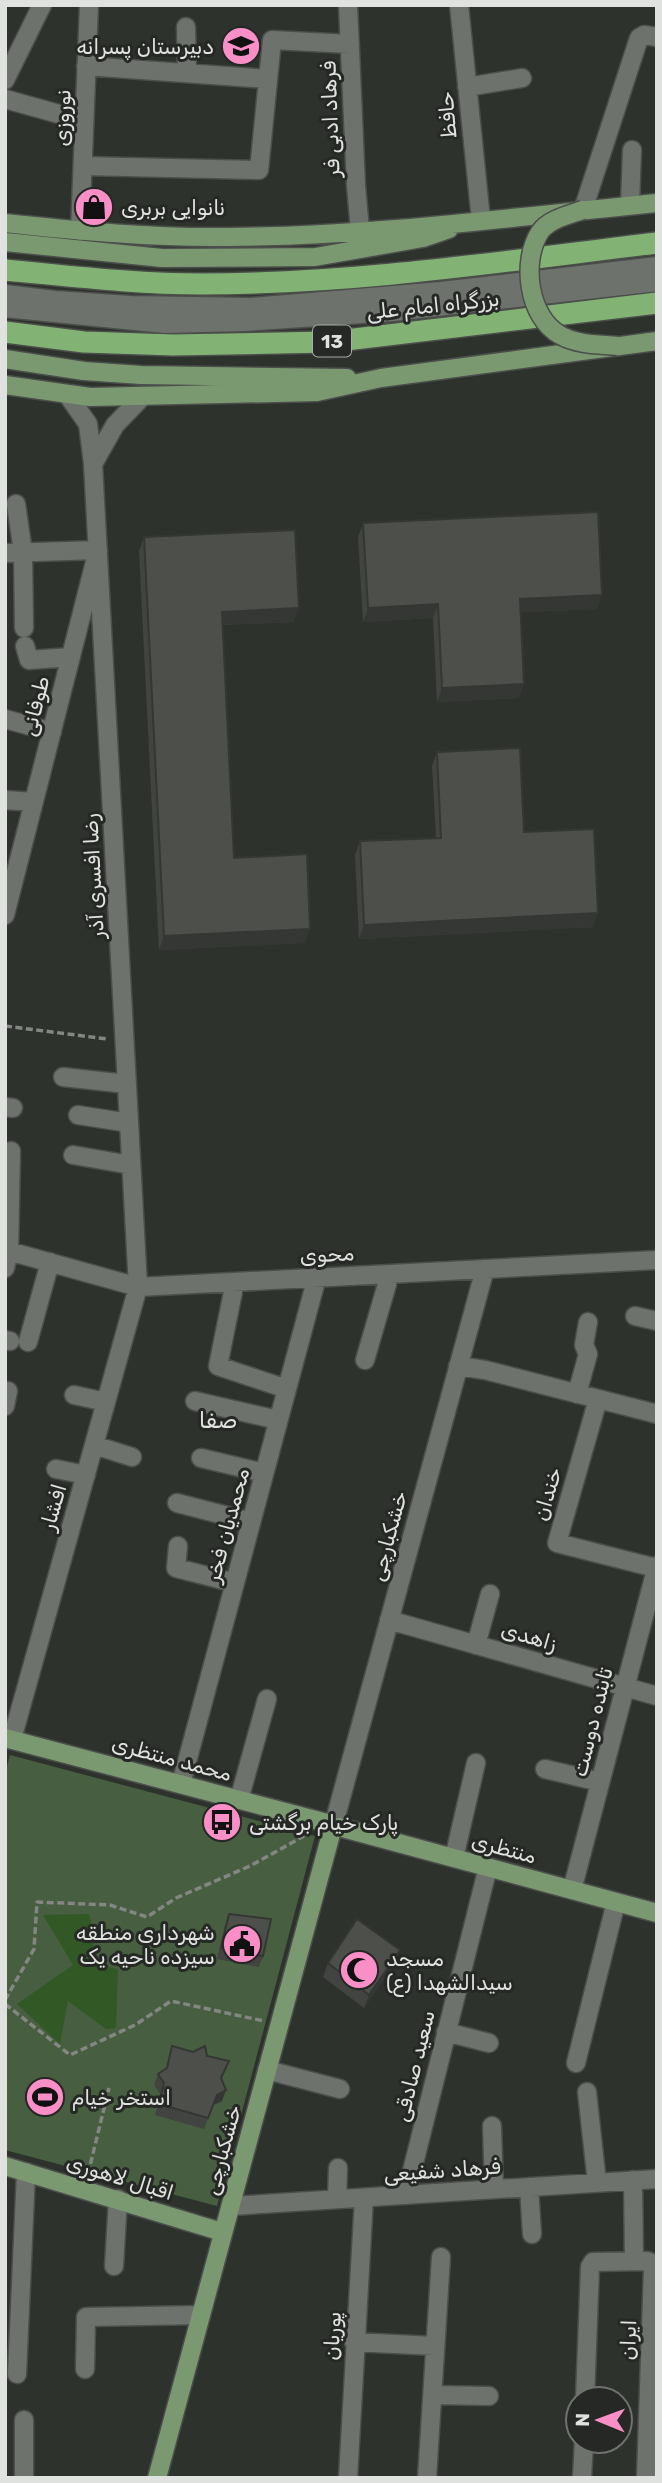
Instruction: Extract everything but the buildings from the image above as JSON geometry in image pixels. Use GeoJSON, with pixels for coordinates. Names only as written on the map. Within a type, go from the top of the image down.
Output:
{"type":"FeatureCollection","features":[{"type":"Feature","properties":{"kind":"highway","name":"بزرگراه امام علی"},"geometry":{"type":"LineString","coordinates":[[5,270],[111,280],[228,283],[356,277],[515,262],[657,243]]}},
{"type":"Feature","properties":{"kind":"highway","name":"بزرگراه امام علی"},"geometry":{"type":"LineString","coordinates":[[5,332],[84,342],[173,345],[329,342],[657,303]]}},
{"type":"Feature","properties":{"kind":"main road"},"geometry":{"type":"LineString","coordinates":[[5,223],[80,232],[227,237],[311,235],[657,203]]}},
{"type":"Feature","properties":{"kind":"main road"},"geometry":{"type":"LineString","coordinates":[[583,210],[556,220],[541,232],[529,264],[530,289],[540,315],[557,334],[578,343],[618,346]]}},
{"type":"Feature","properties":{"kind":"main road"},"geometry":{"type":"LineString","coordinates":[[5,242],[162,258],[315,257],[423,239],[477,220]]}},
{"type":"Feature","properties":{"kind":"main road"},"geometry":{"type":"LineString","coordinates":[[5,385],[90,397],[317,392],[381,378],[657,341]]}},
{"type":"Feature","properties":{"kind":"main road"},"geometry":{"type":"LineString","coordinates":[[5,359],[84,372],[141,375],[381,378]]}},
{"type":"Feature","properties":{"kind":"main road","name":"محمد منتظری"},"geometry":{"type":"LineString","coordinates":[[9,1738],[333,1825]]}},
{"type":"Feature","properties":{"kind":"main road","name":"منتظری"},"geometry":{"type":"LineString","coordinates":[[333,1825],[657,1913]]}},
{"type":"Feature","properties":{"kind":"main road","name":"خشکبارچی"},"geometry":{"type":"LineString","coordinates":[[157,2478],[333,1825]]}},
{"type":"Feature","properties":{"kind":"main road","name":"اقبال لاهوری"},"geometry":{"type":"LineString","coordinates":[[5,2166],[222,2232]]}},
{"type":"Feature","properties":{"kind":"street"},"geometry":{"type":"LineString","coordinates":[[5,80],[42,5]]}},
{"type":"Feature","properties":{"kind":"street","name":"نوروزی"},"geometry":{"type":"LineString","coordinates":[[80,232],[89,5]]}},
{"type":"Feature","properties":{"kind":"street","name":"فرهاد ادبی فر"},"geometry":{"type":"LineString","coordinates":[[348,5],[360,230]]}},
{"type":"Feature","properties":{"kind":"street","name":"حافظ"},"geometry":{"type":"LineString","coordinates":[[459,5],[477,220]]}},
{"type":"Feature","properties":{"kind":"street"},"geometry":{"type":"LineString","coordinates":[[186,27],[187,72]]}},
{"type":"Feature","properties":{"kind":"street"},"geometry":{"type":"LineString","coordinates":[[583,210],[639,38],[650,36]]}},
{"type":"Feature","properties":{"kind":"street"},"geometry":{"type":"LineString","coordinates":[[83,166],[259,170],[272,40],[349,44]]}},
{"type":"Feature","properties":{"kind":"street"},"geometry":{"type":"LineString","coordinates":[[86,66],[268,79]]}},
{"type":"Feature","properties":{"kind":"street"},"geometry":{"type":"LineString","coordinates":[[467,87],[522,78]]}},
{"type":"Feature","properties":{"kind":"street"},"geometry":{"type":"LineString","coordinates":[[5,99],[84,121]]}},
{"type":"Feature","properties":{"kind":"street"},"geometry":{"type":"LineString","coordinates":[[630,205],[632,150]]}},
{"type":"Feature","properties":{"kind":"street"},"geometry":{"type":"LineString","coordinates":[[5,294],[130,305],[251,307],[441,291],[657,265]]}},
{"type":"Feature","properties":{"kind":"street"},"geometry":{"type":"LineString","coordinates":[[5,308],[165,324],[244,322],[393,312],[657,282]]}},
{"type":"Feature","properties":{"kind":"street","name":"رضا افسری آذر"},"geometry":{"type":"LineString","coordinates":[[67,394],[88,424],[93,464],[138,1287]]}},
{"type":"Feature","properties":{"kind":"street"},"geometry":{"type":"LineString","coordinates":[[93,464],[115,425],[143,396]]}},
{"type":"Feature","properties":{"kind":"street"},"geometry":{"type":"LineString","coordinates":[[16,504],[14,552],[29,660],[71,657]]}},
{"type":"Feature","properties":{"kind":"street"},"geometry":{"type":"LineString","coordinates":[[14,552],[98,550]]}},
{"type":"Feature","properties":{"kind":"street","name":"طوفانی"},"geometry":{"type":"LineString","coordinates":[[7,903],[14,846],[34,802],[98,550]]}},
{"type":"Feature","properties":{"kind":"street"},"geometry":{"type":"LineString","coordinates":[[5,719],[52,732]]}},
{"type":"Feature","properties":{"kind":"street"},"geometry":{"type":"LineString","coordinates":[[5,800],[34,802]]}},
{"type":"Feature","properties":{"kind":"street"},"geometry":{"type":"LineString","coordinates":[[63,1077],[127,1084]]}},
{"type":"Feature","properties":{"kind":"street"},"geometry":{"type":"LineString","coordinates":[[78,1115],[129,1123]]}},
{"type":"Feature","properties":{"kind":"street"},"geometry":{"type":"LineString","coordinates":[[6,1256],[11,1150]]}},
{"type":"Feature","properties":{"kind":"street"},"geometry":{"type":"LineString","coordinates":[[73,1155],[131,1165]]}},
{"type":"Feature","properties":{"kind":"street","name":"محوی"},"geometry":{"type":"LineString","coordinates":[[6,1256],[50,1262],[138,1287],[657,1260]]}},
{"type":"Feature","properties":{"kind":"street"},"geometry":{"type":"LineString","coordinates":[[28,1342],[50,1262]]}},
{"type":"Feature","properties":{"kind":"street","name":"خشکبارچی"},"geometry":{"type":"LineString","coordinates":[[333,1825],[485,1269]]}},
{"type":"Feature","properties":{"kind":"street"},"geometry":{"type":"LineString","coordinates":[[366,1360],[390,1273]]}},
{"type":"Feature","properties":{"kind":"street","name":"محمدیان فخر"},"geometry":{"type":"LineString","coordinates":[[181,1784],[317,1278]]}},
{"type":"Feature","properties":{"kind":"street"},"geometry":{"type":"LineString","coordinates":[[235,1282],[218,1366],[286,1389]]}},
{"type":"Feature","properties":{"kind":"street","name":"افشار"},"geometry":{"type":"LineString","coordinates":[[9,1738],[138,1287]]}},
{"type":"Feature","properties":{"kind":"street"},"geometry":{"type":"LineString","coordinates":[[635,1315],[657,1321]]}},
{"type":"Feature","properties":{"kind":"street"},"geometry":{"type":"LineString","coordinates":[[577,1394],[588,1354],[583,1345],[589,1322]]}},
{"type":"Feature","properties":{"kind":"street"},"geometry":{"type":"LineString","coordinates":[[458,1366],[485,1370],[657,1415]]}},
{"type":"Feature","properties":{"kind":"street"},"geometry":{"type":"LineString","coordinates":[[74,1395],[106,1402]]}},
{"type":"Feature","properties":{"kind":"street","name":"خندان"},"geometry":{"type":"LineString","coordinates":[[598,1399],[557,1543],[656,1567]]}},
{"type":"Feature","properties":{"kind":"street"},"geometry":{"type":"LineString","coordinates":[[195,1401],[278,1420]]}},
{"type":"Feature","properties":{"kind":"street"},"geometry":{"type":"LineString","coordinates":[[94,1445],[132,1457]]}},
{"type":"Feature","properties":{"kind":"street"},"geometry":{"type":"LineString","coordinates":[[201,1458],[264,1473]]}},
{"type":"Feature","properties":{"kind":"street"},"geometry":{"type":"LineString","coordinates":[[56,1469],[86,1475]]}},
{"type":"Feature","properties":{"kind":"street"},"geometry":{"type":"LineString","coordinates":[[177,1503],[251,1522]]}},
{"type":"Feature","properties":{"kind":"street"},"geometry":{"type":"LineString","coordinates":[[178,1546],[176,1568],[235,1583]]}},
{"type":"Feature","properties":{"kind":"street","name":"تابنده دوست"},"geometry":{"type":"LineString","coordinates":[[572,1890],[624,1686],[653,1591],[656,1567]]}},
{"type":"Feature","properties":{"kind":"street"},"geometry":{"type":"LineString","coordinates":[[476,1645],[490,1594]]}},
{"type":"Feature","properties":{"kind":"street","name":"زاهدی"},"geometry":{"type":"LineString","coordinates":[[389,1620],[657,1696]]}},
{"type":"Feature","properties":{"kind":"street"},"geometry":{"type":"LineString","coordinates":[[240,1800],[267,1699]]}},
{"type":"Feature","properties":{"kind":"street"},"geometry":{"type":"LineString","coordinates":[[454,1858],[476,1763]]}},
{"type":"Feature","properties":{"kind":"street"},"geometry":{"type":"LineString","coordinates":[[545,1769],[600,1782]]}},
{"type":"Feature","properties":{"kind":"street","name":"سعید صادقی"},"geometry":{"type":"LineString","coordinates":[[406,2195],[488,1867]]}},
{"type":"Feature","properties":{"kind":"street"},"geometry":{"type":"LineString","coordinates":[[576,2063],[616,1902]]}},
{"type":"Feature","properties":{"kind":"street"},"geometry":{"type":"LineString","coordinates":[[446,2032],[489,2043]]}},
{"type":"Feature","properties":{"kind":"street"},"geometry":{"type":"LineString","coordinates":[[267,2070],[340,2089]]}},
{"type":"Feature","properties":{"kind":"street"},"geometry":{"type":"LineString","coordinates":[[587,2092],[597,2183]]}},
{"type":"Feature","properties":{"kind":"street"},"geometry":{"type":"LineString","coordinates":[[492,2126],[494,2189]]}},
{"type":"Feature","properties":{"kind":"street"},"geometry":{"type":"LineString","coordinates":[[337,2199],[338,2168]]}},
{"type":"Feature","properties":{"kind":"street"},"geometry":{"type":"LineString","coordinates":[[17,2374],[26,2172]]}},
{"type":"Feature","properties":{"kind":"street","name":"فرهاد شفیعی"},"geometry":{"type":"LineString","coordinates":[[231,2206],[657,2179]]}},
{"type":"Feature","properties":{"kind":"street"},"geometry":{"type":"LineString","coordinates":[[586,2385],[590,2267],[593,2262],[634,2261],[634,2180]]}},
{"type":"Feature","properties":{"kind":"street"},"geometry":{"type":"LineString","coordinates":[[529,2187],[532,2234]]}},
{"type":"Feature","properties":{"kind":"street","name":"پوریان"},"geometry":{"type":"LineString","coordinates":[[348,2478],[364,2197]]}},
{"type":"Feature","properties":{"kind":"street"},"geometry":{"type":"LineString","coordinates":[[114,2266],[118,2199]]}},
{"type":"Feature","properties":{"kind":"street"},"geometry":{"type":"LineString","coordinates":[[427,2478],[441,2258]]}},
{"type":"Feature","properties":{"kind":"street","name":"ایران"},"geometry":{"type":"LineString","coordinates":[[634,2261],[647,2260],[652,2263],[653,2269],[646,2478]]}},
{"type":"Feature","properties":{"kind":"street"},"geometry":{"type":"LineString","coordinates":[[85,2369],[86,2318],[201,2315]]}},
{"type":"Feature","properties":{"kind":"street"},"geometry":{"type":"LineString","coordinates":[[354,2342],[435,2346]]}},
{"type":"Feature","properties":{"kind":"street"},"geometry":{"type":"LineString","coordinates":[[433,2395],[489,2396]]}},
{"type":"Feature","properties":{"kind":"street"},"geometry":{"type":"LineString","coordinates":[[24,2420],[24,2478]]}},
{"type":"Feature","properties":{"kind":"street"},"geometry":{"type":"LineString","coordinates":[[582,2478],[583,2455]]}},
{"type":"Feature","properties":{"kind":"path"},"geometry":{"type":"LineString","coordinates":[[5,1026],[124,1042]]}},
{"type":"Feature","properties":{"kind":"path"},"geometry":{"type":"LineString","coordinates":[[280,2025],[171,2001],[135,2025],[70,2055],[5,2002],[34,1949],[37,1902],[110,1905],[147,1917],[176,1898],[250,1866],[333,1825]]}},
{"type":"Feature","properties":{"kind":"path"},"geometry":{"type":"LineString","coordinates":[[85,2189],[109,2088]]}},
{"type":"Feature","properties":{"kind":"shaded area"},"geometry":{"type":"Polygon","coordinates":[[[10,1755],[315,1836],[217,2206],[5,2150],[5,1774],[10,1755]]]}},
{"type":"Feature","properties":{"kind":"shaded area"},"geometry":{"type":"Polygon","coordinates":[[[89,1914],[95,1938],[90,1963],[118,1969],[116,2028],[106,2029],[68,2001],[60,2044],[17,2004],[73,1965],[43,1915],[89,1914]]]}},
{"type":"Feature","properties":{"kind":"place","name":"دبیرستان پسرانه"},"geometry":{"type":"Point","coordinates":[241,46]}},
{"type":"Feature","properties":{"kind":"place","name":"نانوایی بربری"},"geometry":{"type":"Point","coordinates":[94,207]}},
{"type":"Feature","properties":{"kind":"place","name":"پارک خیام برگشتی"},"geometry":{"type":"Point","coordinates":[222,1822]}},
{"type":"Feature","properties":{"kind":"place","name":"شهرداری منطقه سیزده ناحیه یک"},"geometry":{"type":"Point","coordinates":[242,1944]}},
{"type":"Feature","properties":{"kind":"place","name":"مسجد سیدالشهدا (ع)"},"geometry":{"type":"Point","coordinates":[359,1970]}},
{"type":"Feature","properties":{"kind":"place","name":"استخر خیام"},"geometry":{"type":"Point","coordinates":[45,2097]}},
{"type":"Feature","properties":{"kind":"district","name":"صفا"},"geometry":{"type":"Point","coordinates":[218,1420]}}]}
